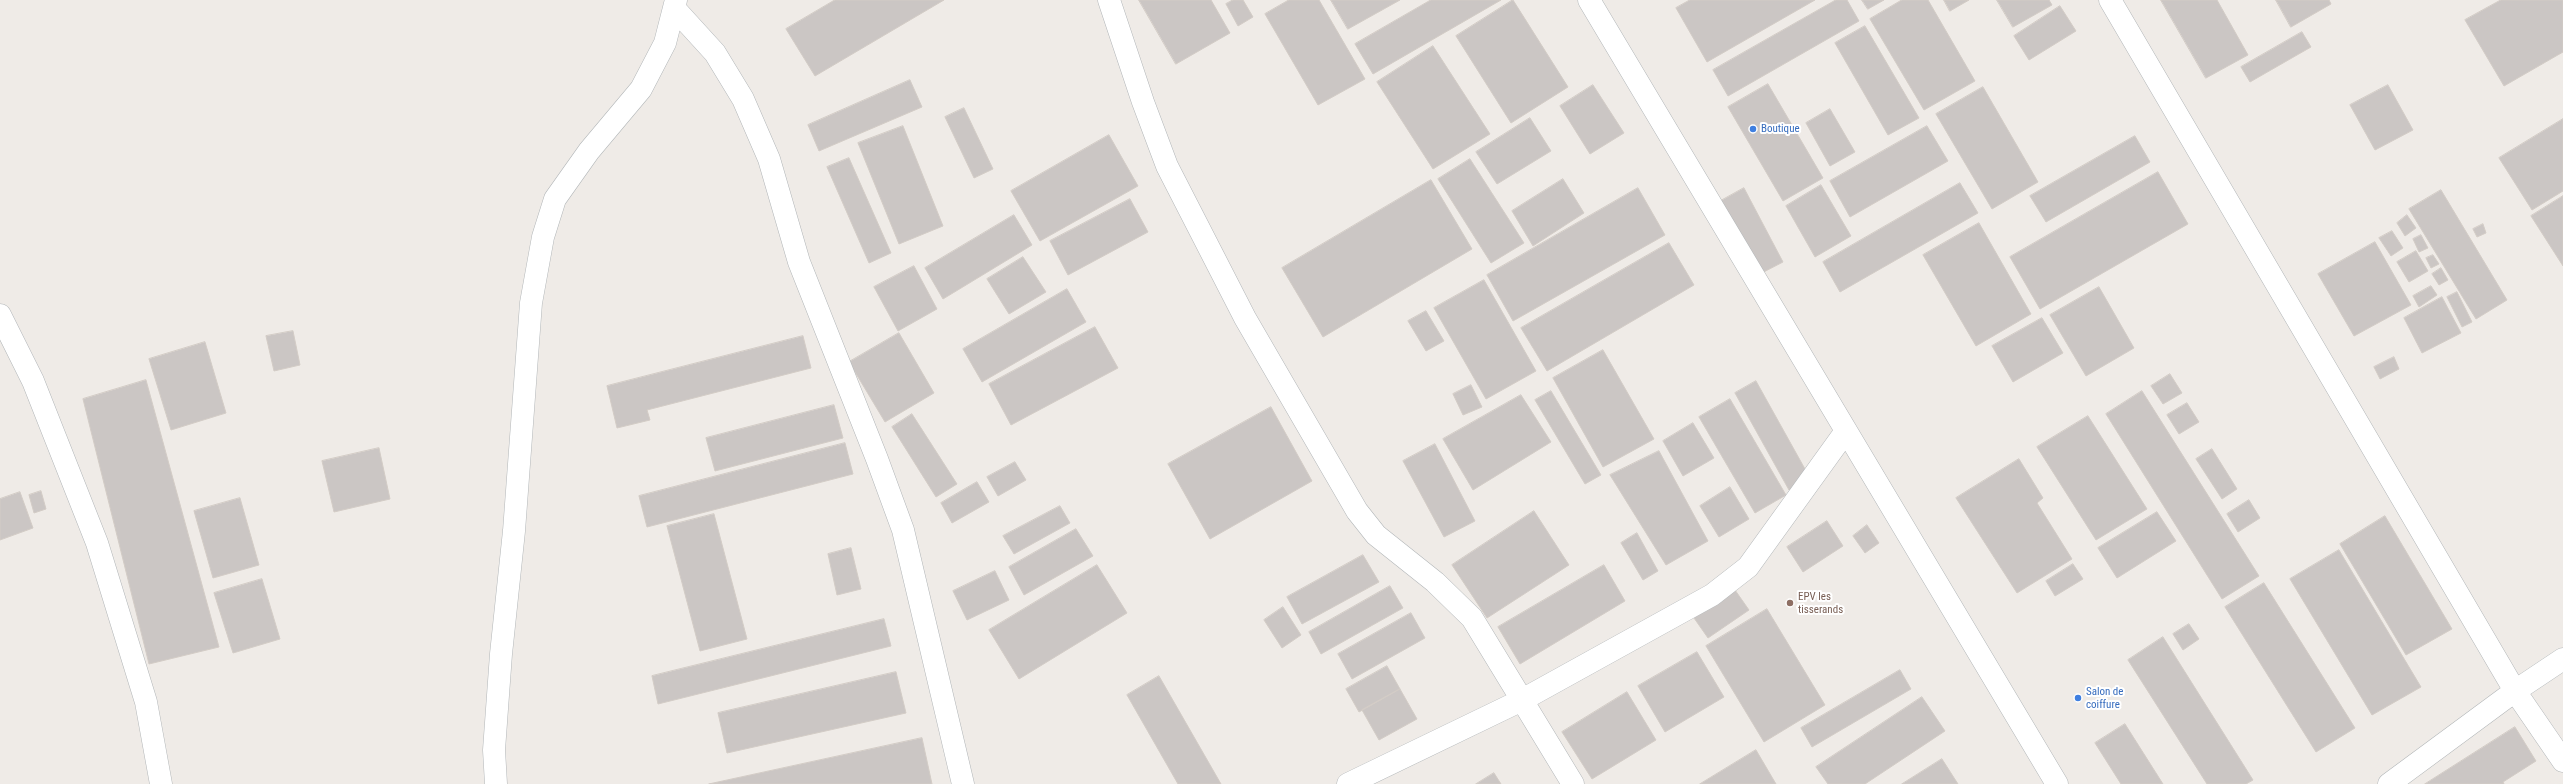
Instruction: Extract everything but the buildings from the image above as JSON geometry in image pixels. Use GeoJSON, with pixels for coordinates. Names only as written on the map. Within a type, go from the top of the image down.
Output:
{"type":"FeatureCollection","features":[{"type":"Feature","properties":{"kind":"street"},"geometry":{"type":"LineString","coordinates":[[1109,0],[1143,102],[1167,166],[1245,318],[1357,511],[1376,535],[1435,582],[1472,618],[1573,784]]}},
{"type":"Feature","properties":{"kind":"street"},"geometry":{"type":"LineString","coordinates":[[1589,0],[2057,784]]}},
{"type":"Feature","properties":{"kind":"street"},"geometry":{"type":"LineString","coordinates":[[2110,0],[2515,691],[2563,761]]}},
{"type":"Feature","properties":{"kind":"street"},"geometry":{"type":"LineString","coordinates":[[496,784],[494,750],[501,654],[514,531],[531,303],[542,237],[555,199],[589,151],[641,89],[665,43],[675,4]]}},
{"type":"Feature","properties":{"kind":"street"},"geometry":{"type":"LineString","coordinates":[[675,4],[715,53],[743,99],[769,159],[798,262],[877,459],[903,530],[963,784]]}},
{"type":"Feature","properties":{"kind":"street"},"geometry":{"type":"LineString","coordinates":[[0,314],[33,381],[96,543],[146,702],[161,784]]}},
{"type":"Feature","properties":{"kind":"street"},"geometry":{"type":"LineString","coordinates":[[1348,784],[1522,700],[1712,595],[1748,567],[1846,431]]}},
{"type":"Feature","properties":{"kind":"street"},"geometry":{"type":"LineString","coordinates":[[2389,784],[2515,691],[2563,659]]}},
{"type":"Feature","properties":{"kind":"place","name":"Boutique"},"geometry":{"type":"Point","coordinates":[1753,129]}},
{"type":"Feature","properties":{"kind":"place","name":"EPV les tisserands"},"geometry":{"type":"Point","coordinates":[1790,603]}},
{"type":"Feature","properties":{"kind":"place","name":"Salon de coiffure"},"geometry":{"type":"Point","coordinates":[2078,698]}}]}
